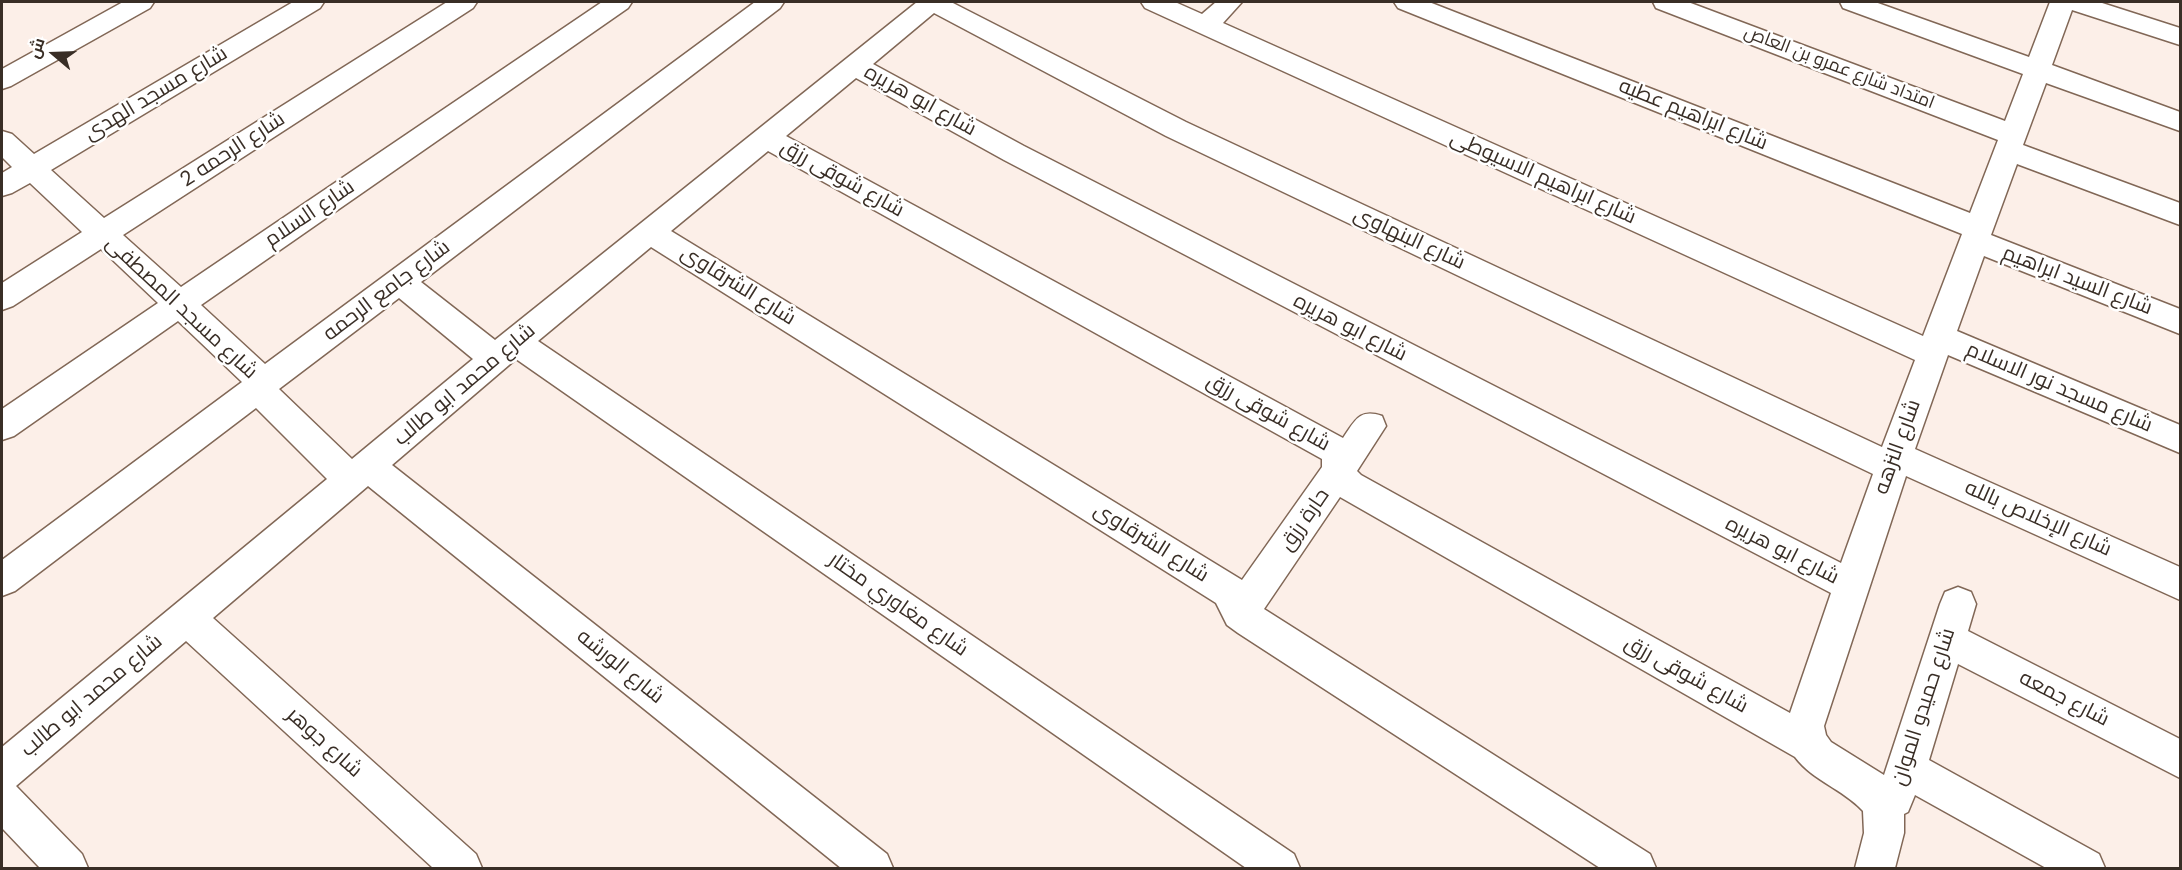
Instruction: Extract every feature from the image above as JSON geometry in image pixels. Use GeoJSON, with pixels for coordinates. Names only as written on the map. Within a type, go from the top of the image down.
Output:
{"type":"FeatureCollection","features":[{"type":"Feature","properties":{"kind":"street"},"geometry":{"type":"LineString","coordinates":[[2,80],[141,2]]}},
{"type":"Feature","properties":{"kind":"street","name":"شارع مسجد الهدى"},"geometry":{"type":"LineString","coordinates":[[2,186],[311,2]]}},
{"type":"Feature","properties":{"kind":"street","name":"شارع الرحمه 2"},"geometry":{"type":"LineString","coordinates":[[2,298],[464,2]]}},
{"type":"Feature","properties":{"kind":"street","name":"شارع السلام"},"geometry":{"type":"LineString","coordinates":[[2,426],[619,2]]}},
{"type":"Feature","properties":{"kind":"street","name":"شارع جامع الرحمه"},"geometry":{"type":"LineString","coordinates":[[2,580],[771,2]]}},
{"type":"Feature","properties":{"kind":"street","name":"شارع محمد ابو طالب"},"geometry":{"type":"LineString","coordinates":[[2,772],[506,351],[932,2]]}},
{"type":"Feature","properties":{"kind":"street","name":"شارع البنهاوى"},"geometry":{"type":"LineString","coordinates":[[932,2],[1176,129],[1893,461]]}},
{"type":"Feature","properties":{"kind":"street","name":"شارع ابراهيم الاسيوطى"},"geometry":{"type":"LineString","coordinates":[[1154,2],[1935,345]]}},
{"type":"Feature","properties":{"kind":"street"},"geometry":{"type":"LineString","coordinates":[[1206,25],[1230,2]]}},
{"type":"Feature","properties":{"kind":"street","name":"شارع ابراهيم عطيه"},"geometry":{"type":"LineString","coordinates":[[1407,2],[1976,234]]}},
{"type":"Feature","properties":{"kind":"street","name":"امتداد شارع عمرو بن العاص"},"geometry":{"type":"LineString","coordinates":[[1670,2],[2181,214]]}},
{"type":"Feature","properties":{"kind":"street"},"geometry":{"type":"LineString","coordinates":[[1852,2],[2181,122]]}},
{"type":"Feature","properties":{"kind":"street","name":"شارع النزهه"},"geometry":{"type":"LineString","coordinates":[[1809,744],[1805,726],[1849,585],[2062,2]]}},
{"type":"Feature","properties":{"kind":"street"},"geometry":{"type":"LineString","coordinates":[[2074,2],[2181,37]]}},
{"type":"Feature","properties":{"kind":"street","name":"شارع ابو هريره"},"geometry":{"type":"LineString","coordinates":[[854,65],[1148,224],[1849,585]]}},
{"type":"Feature","properties":{"kind":"street","name":"شارع شوقى رزق"},"geometry":{"type":"LineString","coordinates":[[766,137],[1336,450],[1340,458],[1338,472],[1349,485],[1809,744]]}},
{"type":"Feature","properties":{"kind":"street","name":"شارع مسجد المصطفى"},"geometry":{"type":"LineString","coordinates":[[2,141],[256,375],[261,392],[266,397],[359,473]]}},
{"type":"Feature","properties":{"kind":"street","name":"شارع الشرقاوى"},"geometry":{"type":"LineString","coordinates":[[650,232],[1229,591],[1238,603],[1240,613],[1636,868]]}},
{"type":"Feature","properties":{"kind":"street","name":"شارع السيد ابراهيم"},"geometry":{"type":"LineString","coordinates":[[1976,234],[2181,321]]}},
{"type":"Feature","properties":{"kind":"street","name":"شارع مغاوري مختار"},"geometry":{"type":"LineString","coordinates":[[399,281],[1280,868]]}},
{"type":"Feature","properties":{"kind":"street","name":"شارع مسجد نور الاسلام"},"geometry":{"type":"LineString","coordinates":[[1935,345],[2181,440]]}},
{"type":"Feature","properties":{"kind":"street","name":"حارة رزق"},"geometry":{"type":"LineString","coordinates":[[1240,613],[1370,426]]}},
{"type":"Feature","properties":{"kind":"street","name":"شارع الإخلاص بالله"},"geometry":{"type":"LineString","coordinates":[[1893,461],[2181,584]]}},
{"type":"Feature","properties":{"kind":"street","name":"شارع الورشه"},"geometry":{"type":"LineString","coordinates":[[359,473],[873,868]]}},
{"type":"Feature","properties":{"kind":"street","name":"شارع حميدو الموان"},"geometry":{"type":"LineString","coordinates":[[1882,803],[1894,798],[1907,769],[1958,604]]}},
{"type":"Feature","properties":{"kind":"street","name":"شارع جوهر"},"geometry":{"type":"LineString","coordinates":[[187,618],[462,868]]}},
{"type":"Feature","properties":{"kind":"street","name":"شارع جمعه"},"geometry":{"type":"LineString","coordinates":[[1947,639],[2181,759]]}},
{"type":"Feature","properties":{"kind":"street"},"geometry":{"type":"LineString","coordinates":[[1809,744],[1825,760],[1866,785],[1882,803],[1885,828],[1875,868]]}},
{"type":"Feature","properties":{"kind":"street"},"geometry":{"type":"LineString","coordinates":[[1907,769],[2085,868]]}},
{"type":"Feature","properties":{"kind":"street"},"geometry":{"type":"LineString","coordinates":[[2,800],[68,868]]}}]}
